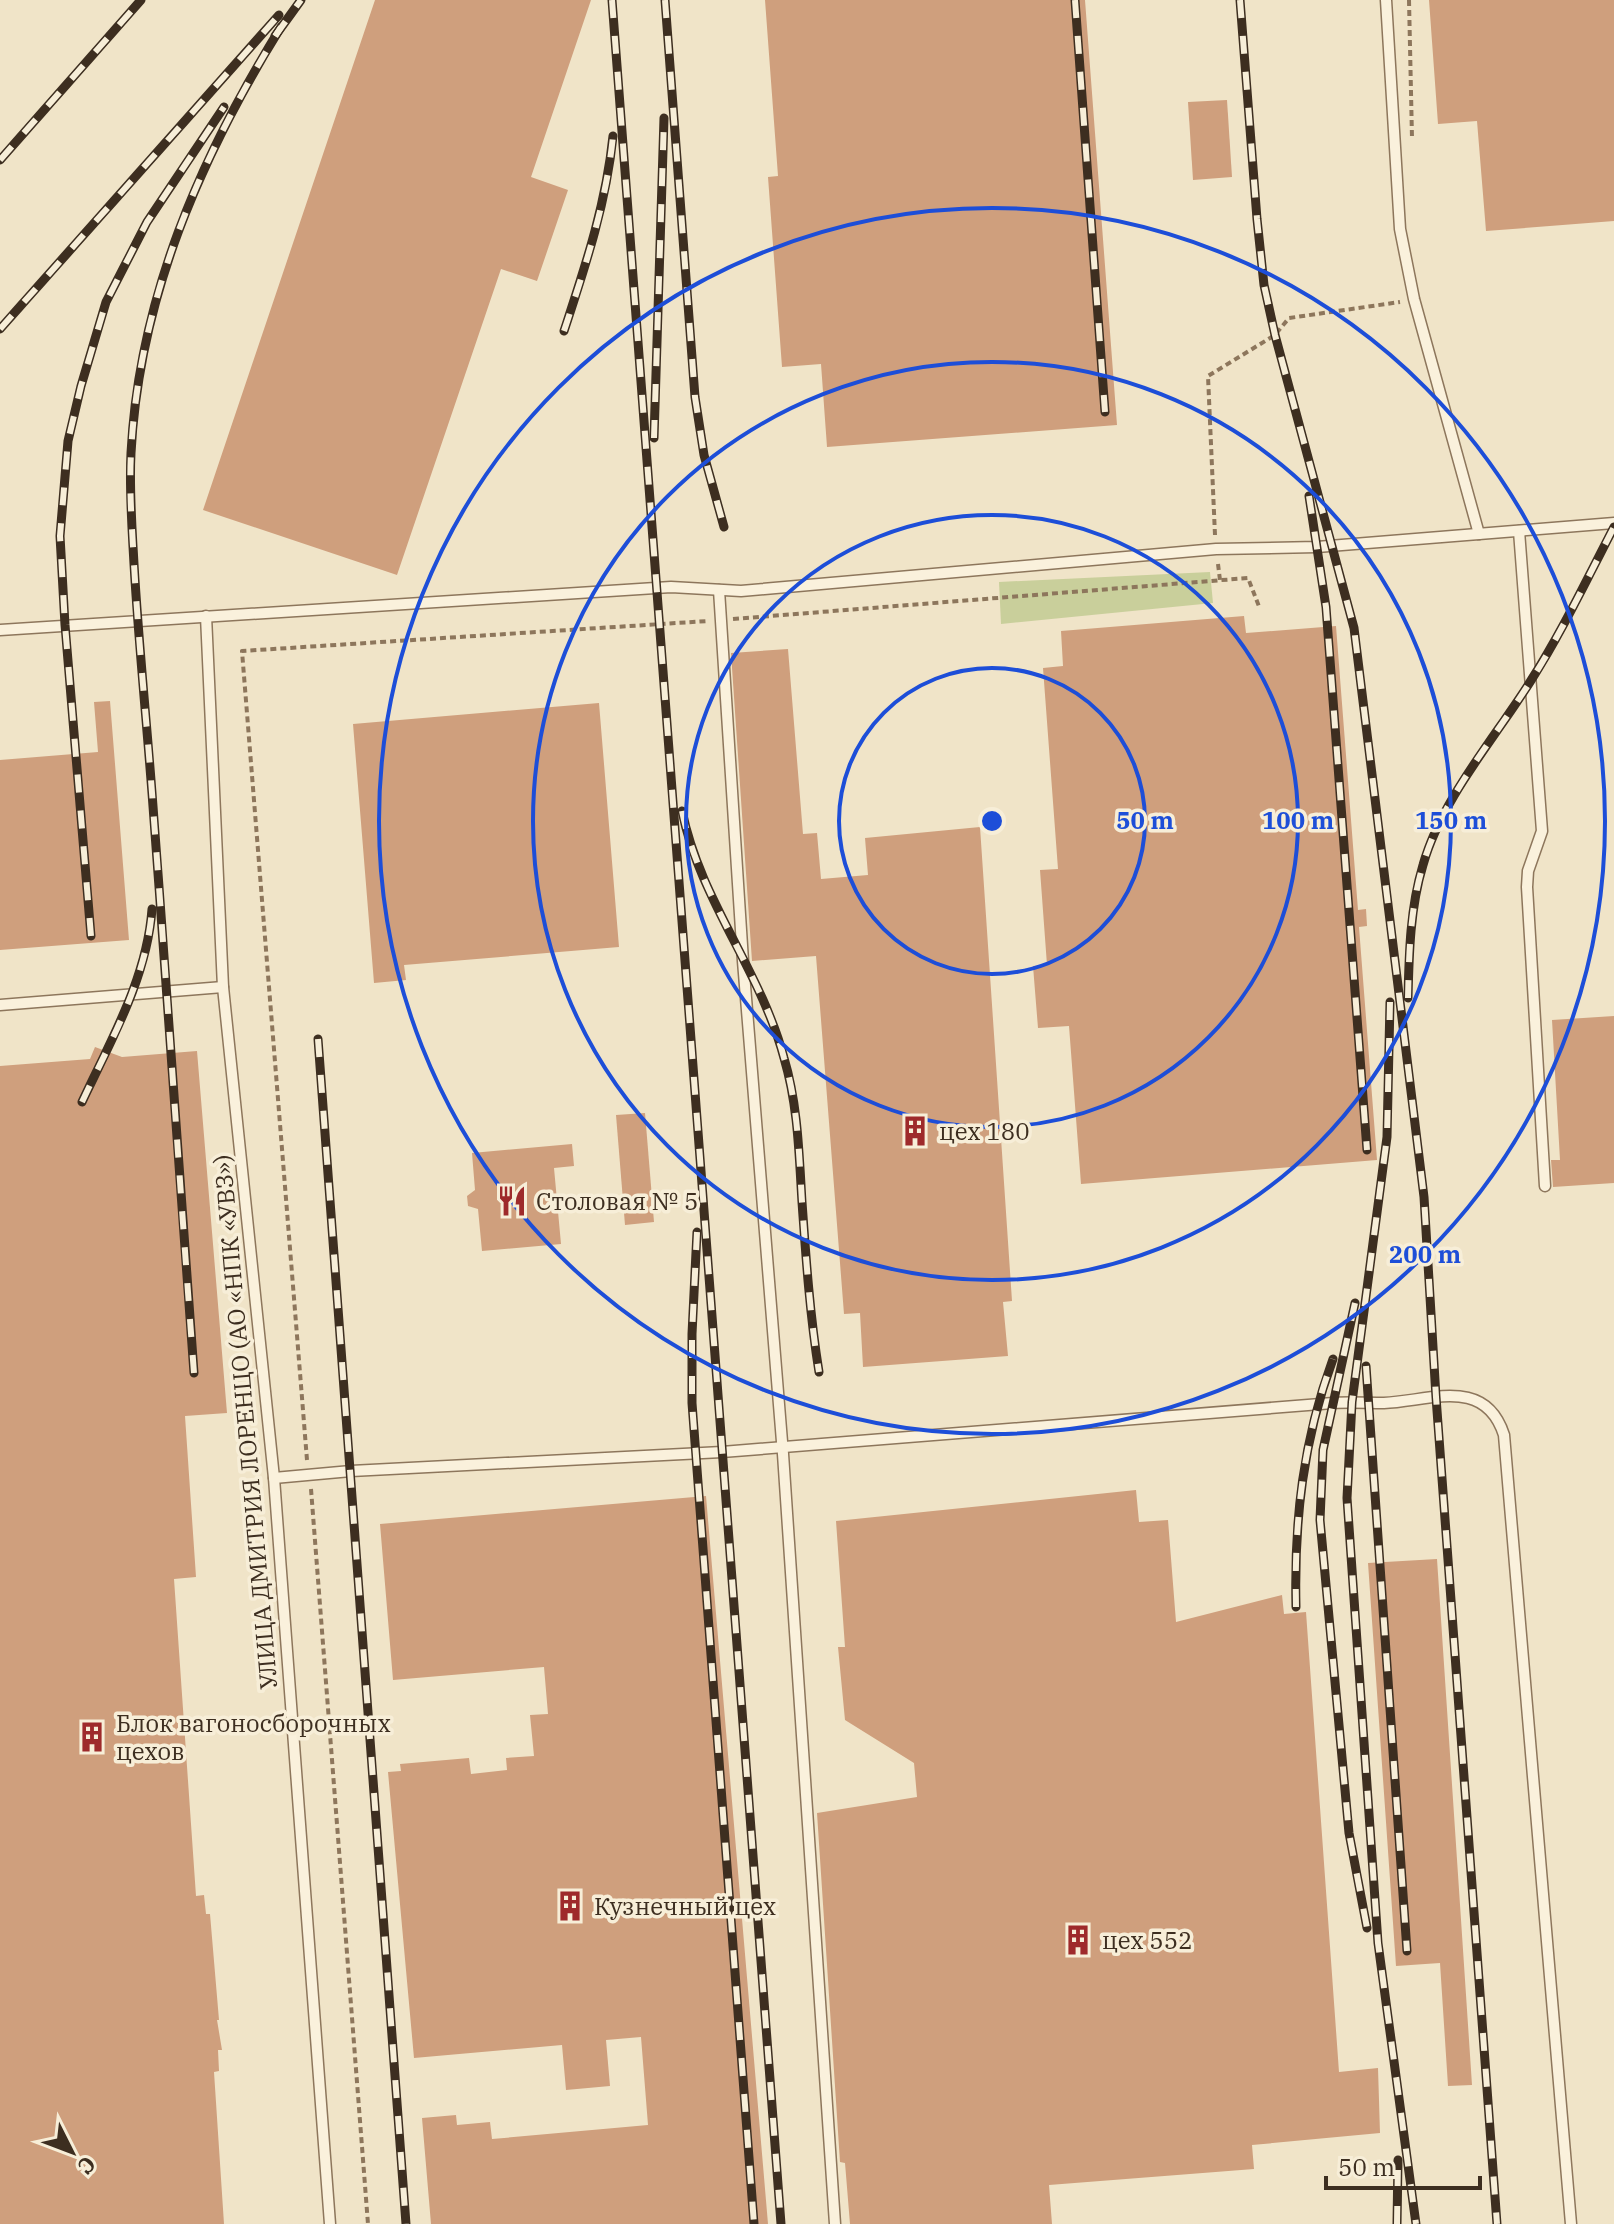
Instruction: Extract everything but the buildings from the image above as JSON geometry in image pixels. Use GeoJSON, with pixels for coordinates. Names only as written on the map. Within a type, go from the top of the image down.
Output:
{"type":"FeatureCollection","features":[{"type":"Feature","properties":{"kind":"lane"},"geometry":{"type":"LineString","coordinates":[[1386,0],[1400,229],[1414,299],[1479,534]]}},
{"type":"Feature","properties":{"kind":"lane"},"geometry":{"type":"LineString","coordinates":[[0,630],[655,588],[773,588],[1216,549],[1317,547],[1614,523]]}},
{"type":"Feature","properties":{"kind":"lane"},"geometry":{"type":"LineString","coordinates":[[1519,531],[1542,831],[1528,871],[1527,887],[1545,1186]]}},
{"type":"Feature","properties":{"kind":"lane"},"geometry":{"type":"LineString","coordinates":[[719,590],[835,2224]]}},
{"type":"Feature","properties":{"kind":"lane","name":"УЛИЦА ДМИТРИЯ ЛОРЕНЦО (АО «НПК «УВЗ»)"},"geometry":{"type":"LineString","coordinates":[[206,616],[223,987],[274,1478],[330,2224]]}},
{"type":"Feature","properties":{"kind":"lane"},"geometry":{"type":"LineString","coordinates":[[0,1005],[223,987]]}},
{"type":"Feature","properties":{"kind":"lane"},"geometry":{"type":"LineString","coordinates":[[274,1478],[722,1452],[1455,1395],[1467,1396],[1491,1409],[1504,1435],[1571,2224]]}},
{"type":"Feature","properties":{"kind":"path"},"geometry":{"type":"LineString","coordinates":[[1409,0],[1412,142]]}},
{"type":"Feature","properties":{"kind":"path"},"geometry":{"type":"LineString","coordinates":[[1220,580],[1208,376],[1275,335],[1289,318],[1414,299]]}},
{"type":"Feature","properties":{"kind":"path"},"geometry":{"type":"LineString","coordinates":[[368,2224],[242,651],[721,620],[1248,578],[1260,609]]}},
{"type":"Feature","properties":{"kind":"green space"},"geometry":{"type":"Polygon","coordinates":[[[1210,572],[1213,603],[1001,624],[999,582],[1210,572]]]}},
{"type":"Feature","properties":{"kind":"railway"},"geometry":{"type":"LineString","coordinates":[[0,160],[141,0]]}},
{"type":"Feature","properties":{"kind":"railway"},"geometry":{"type":"LineString","coordinates":[[275,36],[301,0]]}},
{"type":"Feature","properties":{"kind":"railway"},"geometry":{"type":"LineString","coordinates":[[612,0],[781,2224]]}},
{"type":"Feature","properties":{"kind":"railway"},"geometry":{"type":"LineString","coordinates":[[665,0],[695,397],[704,455],[724,527]]}},
{"type":"Feature","properties":{"kind":"railway"},"geometry":{"type":"LineString","coordinates":[[1075,0],[1105,412]]}},
{"type":"Feature","properties":{"kind":"railway"},"geometry":{"type":"LineString","coordinates":[[1240,0],[1264,285],[1354,628],[1424,1197],[1497,2224]]}},
{"type":"Feature","properties":{"kind":"railway"},"geometry":{"type":"LineString","coordinates":[[0,329],[279,15]]}},
{"type":"Feature","properties":{"kind":"railway"},"geometry":{"type":"LineString","coordinates":[[194,1373],[136,596],[131,453],[136,396],[146,339],[179,231],[225,127],[281,27]]}},
{"type":"Feature","properties":{"kind":"railway"},"geometry":{"type":"LineString","coordinates":[[91,936],[60,536],[68,441],[106,302],[147,222],[224,107]]}},
{"type":"Feature","properties":{"kind":"railway"},"geometry":{"type":"LineString","coordinates":[[654,438],[664,118]]}},
{"type":"Feature","properties":{"kind":"railway"},"geometry":{"type":"LineString","coordinates":[[564,331],[600,211],[613,136]]}},
{"type":"Feature","properties":{"kind":"railway"},"geometry":{"type":"LineString","coordinates":[[1309,496],[1326,607],[1367,1150]]}},
{"type":"Feature","properties":{"kind":"railway"},"geometry":{"type":"LineString","coordinates":[[1408,998],[1413,914],[1431,841],[1455,794],[1553,644],[1614,527]]}},
{"type":"Feature","properties":{"kind":"railway"},"geometry":{"type":"LineString","coordinates":[[682,811],[702,875],[761,995],[789,1076],[797,1130],[819,1372]]}},
{"type":"Feature","properties":{"kind":"railway"},"geometry":{"type":"LineString","coordinates":[[82,1102],[135,984],[149,935],[152,909]]}},
{"type":"Feature","properties":{"kind":"railway"},"geometry":{"type":"LineString","coordinates":[[1390,1002],[1387,1137],[1352,1402],[1347,1498],[1378,1943],[1416,2224]]}},
{"type":"Feature","properties":{"kind":"railway"},"geometry":{"type":"LineString","coordinates":[[318,1039],[406,2224]]}},
{"type":"Feature","properties":{"kind":"railway"},"geometry":{"type":"LineString","coordinates":[[697,1232],[692,1403],[754,2224]]}},
{"type":"Feature","properties":{"kind":"railway"},"geometry":{"type":"LineString","coordinates":[[1355,1303],[1323,1450],[1320,1520],[1349,1833],[1367,1928]]}},
{"type":"Feature","properties":{"kind":"railway"},"geometry":{"type":"LineString","coordinates":[[1296,1607],[1302,1481],[1314,1420],[1333,1359]]}},
{"type":"Feature","properties":{"kind":"railway"},"geometry":{"type":"LineString","coordinates":[[1366,1366],[1407,1951]]}},
{"type":"Feature","properties":{"kind":"railway"},"geometry":{"type":"LineString","coordinates":[[1397,2224],[1398,2160]]}},
{"type":"Feature","properties":{"kind":"place","name":"цех 180"},"geometry":{"type":"Point","coordinates":[915,1131]}},
{"type":"Feature","properties":{"kind":"place","name":"Столовая № 5"},"geometry":{"type":"Point","coordinates":[512,1201]}},
{"type":"Feature","properties":{"kind":"place","name":"Блок вагоносборочных цехов"},"geometry":{"type":"Point","coordinates":[92,1737]}},
{"type":"Feature","properties":{"kind":"place","name":"Кузнечный цех"},"geometry":{"type":"Point","coordinates":[570,1906]}},
{"type":"Feature","properties":{"kind":"place","name":"цех 552"},"geometry":{"type":"Point","coordinates":[1078,1940]}}]}
